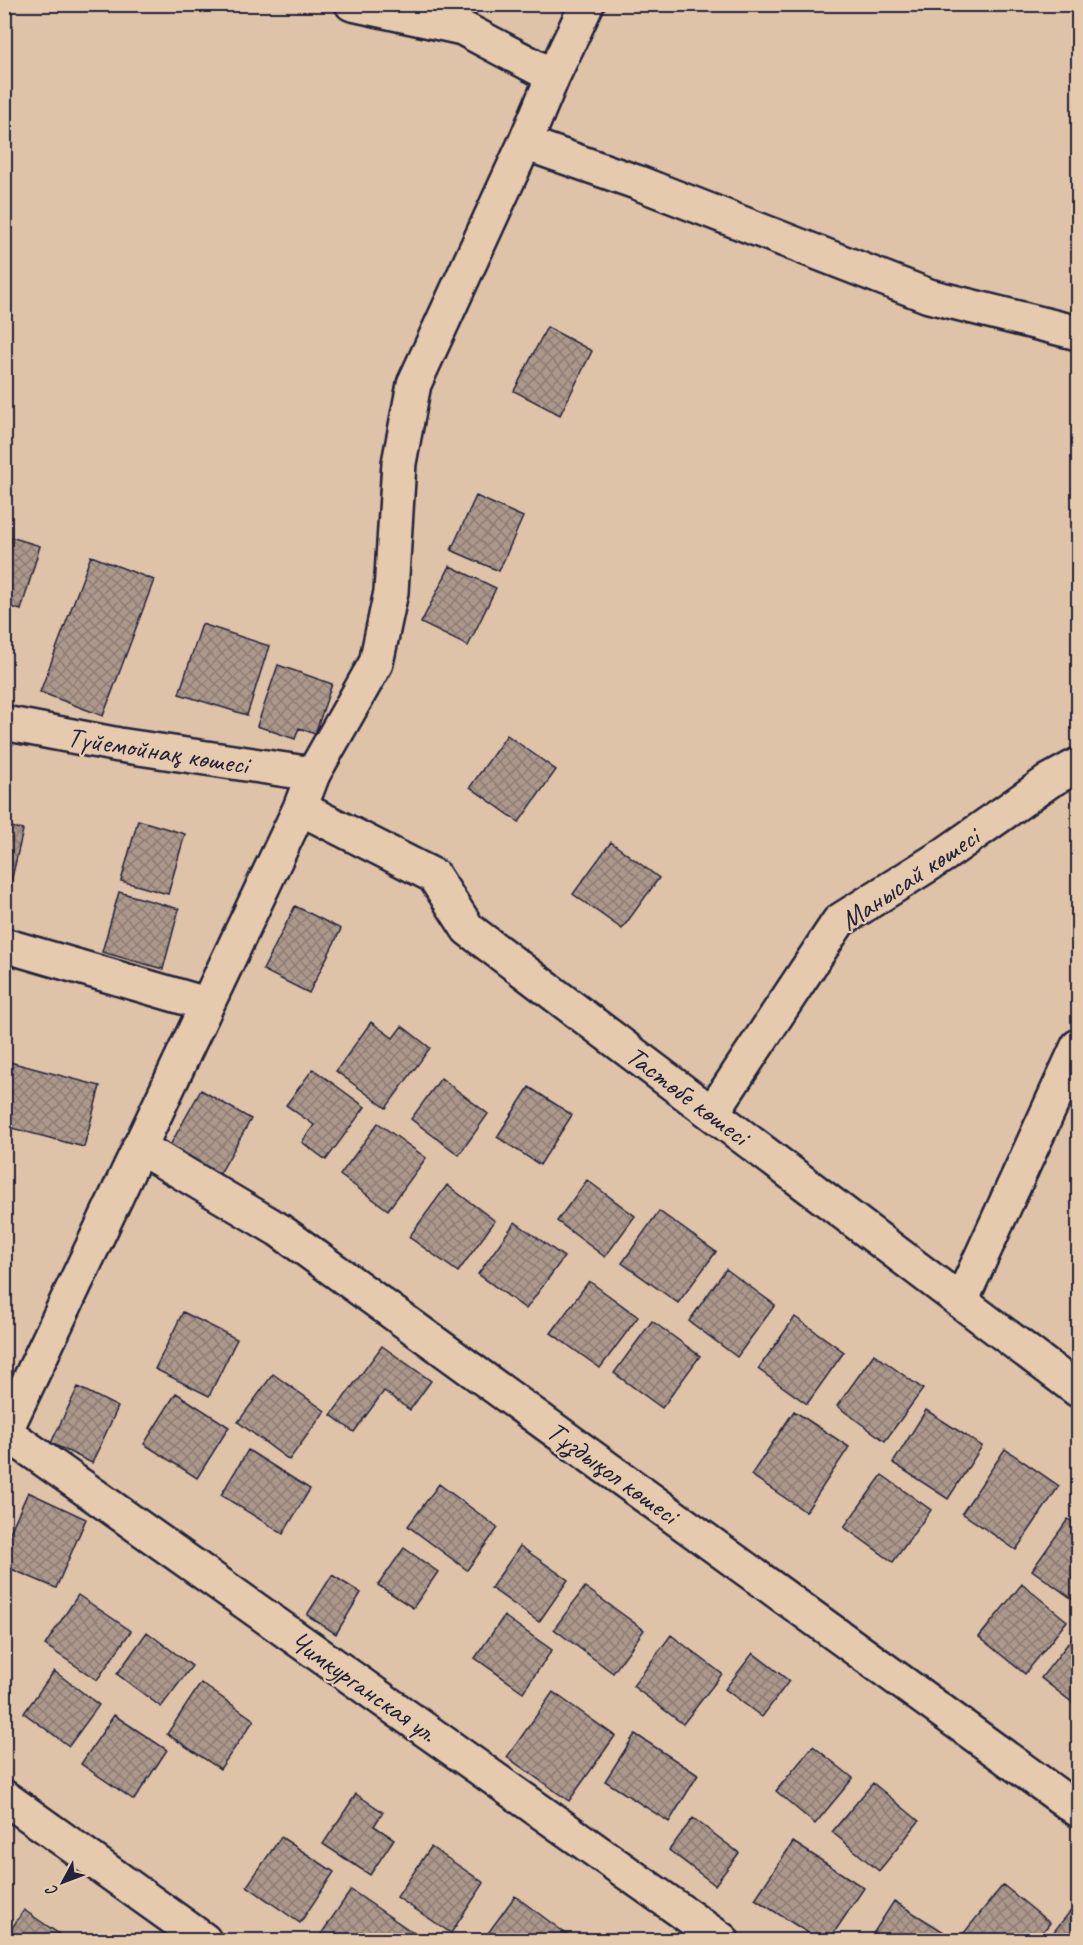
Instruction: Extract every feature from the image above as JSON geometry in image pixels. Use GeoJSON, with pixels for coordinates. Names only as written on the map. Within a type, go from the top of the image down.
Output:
{"type":"FeatureCollection","features":[{"type":"Feature","properties":{"kind":"street"},"geometry":{"type":"LineString","coordinates":[[352,4],[462,28],[553,76]]}},
{"type":"Feature","properties":{"kind":"street"},"geometry":{"type":"LineString","coordinates":[[5,1433],[300,808],[313,774],[376,663],[391,592],[399,463],[414,384],[553,76],[588,4]]}},
{"type":"Feature","properties":{"kind":"street"},"geometry":{"type":"LineString","coordinates":[[525,142],[636,182],[929,296],[1078,333]]}},
{"type":"Feature","properties":{"kind":"street","name":"Түйемойнақ көшесі"},"geometry":{"type":"LineString","coordinates":[[4,723],[119,745],[313,774]]}},
{"type":"Feature","properties":{"kind":"street","name":"Манысай көшесі"},"geometry":{"type":"LineString","coordinates":[[712,1113],[839,921],[944,855],[1049,781],[1078,765]]}},
{"type":"Feature","properties":{"kind":"street","name":"Тастөбе көшесі"},"geometry":{"type":"LineString","coordinates":[[300,808],[434,876],[468,929],[1078,1390]]}},
{"type":"Feature","properties":{"kind":"street"},"geometry":{"type":"LineString","coordinates":[[4,945],[206,1005]]}},
{"type":"Feature","properties":{"kind":"street"},"geometry":{"type":"LineString","coordinates":[[961,1301],[1078,1046]]}},
{"type":"Feature","properties":{"kind":"street","name":"Тұздықол көшесі"},"geometry":{"type":"LineString","coordinates":[[139,1147],[279,1230],[1078,1810]]}},
{"type":"Feature","properties":{"kind":"street","name":"Чимкурганская ул."},"geometry":{"type":"LineString","coordinates":[[5,1433],[722,1941]]}},
{"type":"Feature","properties":{"kind":"street"},"geometry":{"type":"LineString","coordinates":[[4,1797],[204,1941]]}},
{"type":"Feature","properties":{"kind":"building"},"geometry":{"type":"Polygon","coordinates":[[[547,327],[592,351],[560,415],[514,391],[547,327]]]}},
{"type":"Feature","properties":{"kind":"building"},"geometry":{"type":"Polygon","coordinates":[[[476,496],[523,517],[499,571],[451,550],[476,496]]]}},
{"type":"Feature","properties":{"kind":"building"},"geometry":{"type":"Polygon","coordinates":[[[4,535],[40,546],[21,610],[4,605],[4,535]]]}},
{"type":"Feature","properties":{"kind":"building"},"geometry":{"type":"Polygon","coordinates":[[[91,556],[154,580],[103,716],[40,692],[91,556]]]}},
{"type":"Feature","properties":{"kind":"building"},"geometry":{"type":"Polygon","coordinates":[[[450,566],[496,588],[468,646],[421,623],[450,566]]]}},
{"type":"Feature","properties":{"kind":"building"},"geometry":{"type":"Polygon","coordinates":[[[202,624],[269,646],[247,715],[179,694],[202,624]]]}},
{"type":"Feature","properties":{"kind":"building"},"geometry":{"type":"Polygon","coordinates":[[[278,665],[332,684],[315,734],[299,728],[295,739],[257,726],[278,665]]]}},
{"type":"Feature","properties":{"kind":"building"},"geometry":{"type":"Polygon","coordinates":[[[507,735],[556,770],[519,822],[470,787],[507,735]]]}},
{"type":"Feature","properties":{"kind":"building"},"geometry":{"type":"Polygon","coordinates":[[[138,820],[185,834],[168,894],[121,881],[138,820]]]}},
{"type":"Feature","properties":{"kind":"building"},"geometry":{"type":"Polygon","coordinates":[[[4,825],[23,830],[10,887],[4,885],[4,825]]]}},
{"type":"Feature","properties":{"kind":"building"},"geometry":{"type":"Polygon","coordinates":[[[611,842],[659,878],[622,929],[573,894],[611,842]]]}},
{"type":"Feature","properties":{"kind":"building"},"geometry":{"type":"Polygon","coordinates":[[[119,892],[179,909],[163,969],[102,952],[119,892]]]}},
{"type":"Feature","properties":{"kind":"building"},"geometry":{"type":"Polygon","coordinates":[[[295,906],[341,929],[309,993],[263,970],[295,906]]]}},
{"type":"Feature","properties":{"kind":"building"},"geometry":{"type":"Polygon","coordinates":[[[371,1022],[393,1038],[402,1026],[430,1048],[386,1108],[336,1071],[371,1022]]]}},
{"type":"Feature","properties":{"kind":"building"},"geometry":{"type":"Polygon","coordinates":[[[6,1061],[100,1086],[84,1147],[4,1126],[6,1061]]]}},
{"type":"Feature","properties":{"kind":"building"},"geometry":{"type":"Polygon","coordinates":[[[313,1069],[365,1107],[326,1160],[302,1142],[314,1125],[286,1105],[313,1069]]]}},
{"type":"Feature","properties":{"kind":"building"},"geometry":{"type":"Polygon","coordinates":[[[441,1078],[488,1114],[459,1155],[411,1119],[441,1078]]]}},
{"type":"Feature","properties":{"kind":"building"},"geometry":{"type":"Polygon","coordinates":[[[529,1087],[572,1115],[540,1165],[497,1137],[529,1087]]]}},
{"type":"Feature","properties":{"kind":"building"},"geometry":{"type":"Polygon","coordinates":[[[201,1090],[251,1119],[218,1177],[168,1149],[201,1090]]]}},
{"type":"Feature","properties":{"kind":"building"},"geometry":{"type":"Polygon","coordinates":[[[378,1123],[426,1158],[388,1210],[340,1175],[378,1123]]]}},
{"type":"Feature","properties":{"kind":"building"},"geometry":{"type":"Polygon","coordinates":[[[587,1180],[635,1216],[605,1257],[557,1221],[587,1180]]]}},
{"type":"Feature","properties":{"kind":"building"},"geometry":{"type":"Polygon","coordinates":[[[447,1185],[495,1221],[458,1272],[409,1237],[447,1185]]]}},
{"type":"Feature","properties":{"kind":"building"},"geometry":{"type":"Polygon","coordinates":[[[659,1211],[716,1252],[678,1303],[622,1263],[659,1211]]]}},
{"type":"Feature","properties":{"kind":"building"},"geometry":{"type":"Polygon","coordinates":[[[515,1222],[564,1257],[526,1309],[478,1274],[515,1222]]]}},
{"type":"Feature","properties":{"kind":"building"},"geometry":{"type":"Polygon","coordinates":[[[726,1269],[775,1305],[737,1357],[689,1321],[726,1269]]]}},
{"type":"Feature","properties":{"kind":"building"},"geometry":{"type":"Polygon","coordinates":[[[589,1281],[638,1317],[600,1368],[551,1333],[589,1281]]]}},
{"type":"Feature","properties":{"kind":"building"},"geometry":{"type":"Polygon","coordinates":[[[183,1312],[237,1339],[209,1396],[155,1369],[183,1312]]]}},
{"type":"Feature","properties":{"kind":"building"},"geometry":{"type":"Polygon","coordinates":[[[795,1317],[844,1352],[807,1404],[758,1369],[795,1317]]]}},
{"type":"Feature","properties":{"kind":"building"},"geometry":{"type":"Polygon","coordinates":[[[652,1321],[700,1356],[662,1408],[614,1373],[652,1321]]]}},
{"type":"Feature","properties":{"kind":"building"},"geometry":{"type":"Polygon","coordinates":[[[382,1346],[431,1381],[410,1410],[384,1391],[354,1432],[331,1415],[382,1346]]]}},
{"type":"Feature","properties":{"kind":"building"},"geometry":{"type":"Polygon","coordinates":[[[874,1354],[923,1389],[885,1441],[837,1406],[874,1354]]]}},
{"type":"Feature","properties":{"kind":"building"},"geometry":{"type":"Polygon","coordinates":[[[273,1374],[325,1411],[289,1460],[238,1422],[273,1374]]]}},
{"type":"Feature","properties":{"kind":"building"},"geometry":{"type":"Polygon","coordinates":[[[78,1387],[118,1407],[92,1463],[51,1443],[78,1387]]]}},
{"type":"Feature","properties":{"kind":"building"},"geometry":{"type":"Polygon","coordinates":[[[176,1393],[229,1427],[197,1478],[144,1444],[176,1393]]]}},
{"type":"Feature","properties":{"kind":"building"},"geometry":{"type":"Polygon","coordinates":[[[926,1410],[982,1446],[948,1499],[893,1463],[926,1410]]]}},
{"type":"Feature","properties":{"kind":"building"},"geometry":{"type":"Polygon","coordinates":[[[794,1411],[849,1447],[806,1512],[751,1475],[794,1411]]]}},
{"type":"Feature","properties":{"kind":"building"},"geometry":{"type":"Polygon","coordinates":[[[1005,1449],[1059,1486],[1016,1550],[962,1513],[1005,1449]]]}},
{"type":"Feature","properties":{"kind":"building"},"geometry":{"type":"Polygon","coordinates":[[[248,1450],[310,1489],[283,1534],[221,1495],[248,1450]]]}},
{"type":"Feature","properties":{"kind":"building"},"geometry":{"type":"Polygon","coordinates":[[[882,1475],[931,1510],[893,1562],[844,1527],[882,1475]]]}},
{"type":"Feature","properties":{"kind":"building"},"geometry":{"type":"Polygon","coordinates":[[[439,1484],[498,1528],[467,1570],[408,1526],[439,1484]]]}},
{"type":"Feature","properties":{"kind":"building"},"geometry":{"type":"Polygon","coordinates":[[[28,1492],[86,1519],[56,1588],[4,1566],[4,1546],[28,1492]]]}},
{"type":"Feature","properties":{"kind":"building"},"geometry":{"type":"Polygon","coordinates":[[[1068,1519],[1078,1526],[1078,1603],[1032,1570],[1068,1519]]]}},
{"type":"Feature","properties":{"kind":"building"},"geometry":{"type":"Polygon","coordinates":[[[520,1546],[568,1580],[539,1622],[491,1588],[520,1546]]]}},
{"type":"Feature","properties":{"kind":"building"},"geometry":{"type":"Polygon","coordinates":[[[404,1548],[438,1572],[413,1608],[378,1585],[404,1548]]]}},
{"type":"Feature","properties":{"kind":"building"},"geometry":{"type":"Polygon","coordinates":[[[332,1575],[361,1593],[336,1634],[307,1615],[332,1575]]]}},
{"type":"Feature","properties":{"kind":"building"},"geometry":{"type":"Polygon","coordinates":[[[1022,1584],[1067,1621],[1025,1674],[979,1637],[1022,1584]]]}},
{"type":"Feature","properties":{"kind":"building"},"geometry":{"type":"Polygon","coordinates":[[[585,1587],[644,1630],[613,1673],[554,1629],[585,1587]]]}},
{"type":"Feature","properties":{"kind":"building"},"geometry":{"type":"Polygon","coordinates":[[[78,1595],[131,1631],[97,1680],[45,1645],[78,1595]]]}},
{"type":"Feature","properties":{"kind":"building"},"geometry":{"type":"Polygon","coordinates":[[[504,1616],[552,1650],[523,1692],[475,1658],[504,1616]]]}},
{"type":"Feature","properties":{"kind":"building"},"geometry":{"type":"Polygon","coordinates":[[[147,1632],[192,1666],[161,1707],[117,1674],[147,1632]]]}},
{"type":"Feature","properties":{"kind":"building"},"geometry":{"type":"Polygon","coordinates":[[[1078,1633],[1078,1707],[1041,1678],[1078,1633]]]}},
{"type":"Feature","properties":{"kind":"building"},"geometry":{"type":"Polygon","coordinates":[[[671,1635],[722,1674],[683,1724],[633,1686],[671,1635]]]}},
{"type":"Feature","properties":{"kind":"building"},"geometry":{"type":"Polygon","coordinates":[[[753,1653],[789,1681],[762,1717],[725,1689],[753,1653]]]}},
{"type":"Feature","properties":{"kind":"building"},"geometry":{"type":"Polygon","coordinates":[[[54,1671],[99,1705],[69,1746],[24,1713],[54,1671]]]}},
{"type":"Feature","properties":{"kind":"building"},"geometry":{"type":"Polygon","coordinates":[[[201,1683],[254,1720],[220,1769],[167,1734],[201,1683]]]}},
{"type":"Feature","properties":{"kind":"building"},"geometry":{"type":"Polygon","coordinates":[[[553,1692],[615,1736],[569,1801],[507,1757],[553,1692]]]}},
{"type":"Feature","properties":{"kind":"building"},"geometry":{"type":"Polygon","coordinates":[[[114,1715],[167,1750],[134,1800],[81,1764],[114,1715]]]}},
{"type":"Feature","properties":{"kind":"building"},"geometry":{"type":"Polygon","coordinates":[[[635,1734],[698,1775],[669,1822],[605,1781],[635,1734]]]}},
{"type":"Feature","properties":{"kind":"building"},"geometry":{"type":"Polygon","coordinates":[[[813,1746],[853,1778],[815,1824],[776,1791],[813,1746]]]}},
{"type":"Feature","properties":{"kind":"building"},"geometry":{"type":"Polygon","coordinates":[[[873,1783],[919,1821],[879,1871],[832,1832],[873,1783]]]}},
{"type":"Feature","properties":{"kind":"building"},"geometry":{"type":"Polygon","coordinates":[[[356,1794],[383,1812],[374,1826],[394,1839],[370,1875],[323,1844],[356,1794]]]}},
{"type":"Feature","properties":{"kind":"building"},"geometry":{"type":"Polygon","coordinates":[[[693,1818],[739,1853],[715,1885],[669,1850],[693,1818]]]}},
{"type":"Feature","properties":{"kind":"building"},"geometry":{"type":"Polygon","coordinates":[[[281,1837],[334,1872],[300,1923],[247,1886],[281,1837]]]}},
{"type":"Feature","properties":{"kind":"building"},"geometry":{"type":"Polygon","coordinates":[[[793,1842],[864,1888],[829,1940],[819,1940],[755,1899],[793,1842]]]}},
{"type":"Feature","properties":{"kind":"building"},"geometry":{"type":"Polygon","coordinates":[[[431,1847],[484,1883],[451,1933],[397,1897],[431,1847]]]}},
{"type":"Feature","properties":{"kind":"building"},"geometry":{"type":"Polygon","coordinates":[[[1003,1885],[1050,1923],[1036,1940],[971,1940],[963,1934],[1003,1885]]]}},
{"type":"Feature","properties":{"kind":"building"},"geometry":{"type":"Polygon","coordinates":[[[351,1890],[415,1934],[410,1940],[317,1940],[351,1890]]]}},
{"type":"Feature","properties":{"kind":"building"},"geometry":{"type":"Polygon","coordinates":[[[515,1896],[569,1936],[565,1940],[483,1940],[515,1896]]]}},
{"type":"Feature","properties":{"kind":"building"},"geometry":{"type":"Polygon","coordinates":[[[894,1901],[952,1937],[950,1940],[869,1940],[894,1901]]]}},
{"type":"Feature","properties":{"kind":"building"},"geometry":{"type":"Polygon","coordinates":[[[1078,1902],[1078,1940],[1047,1940],[1078,1902]]]}},
{"type":"Feature","properties":{"kind":"building"},"geometry":{"type":"Polygon","coordinates":[[[24,1910],[68,1940],[4,1940],[24,1910]]]}}]}
